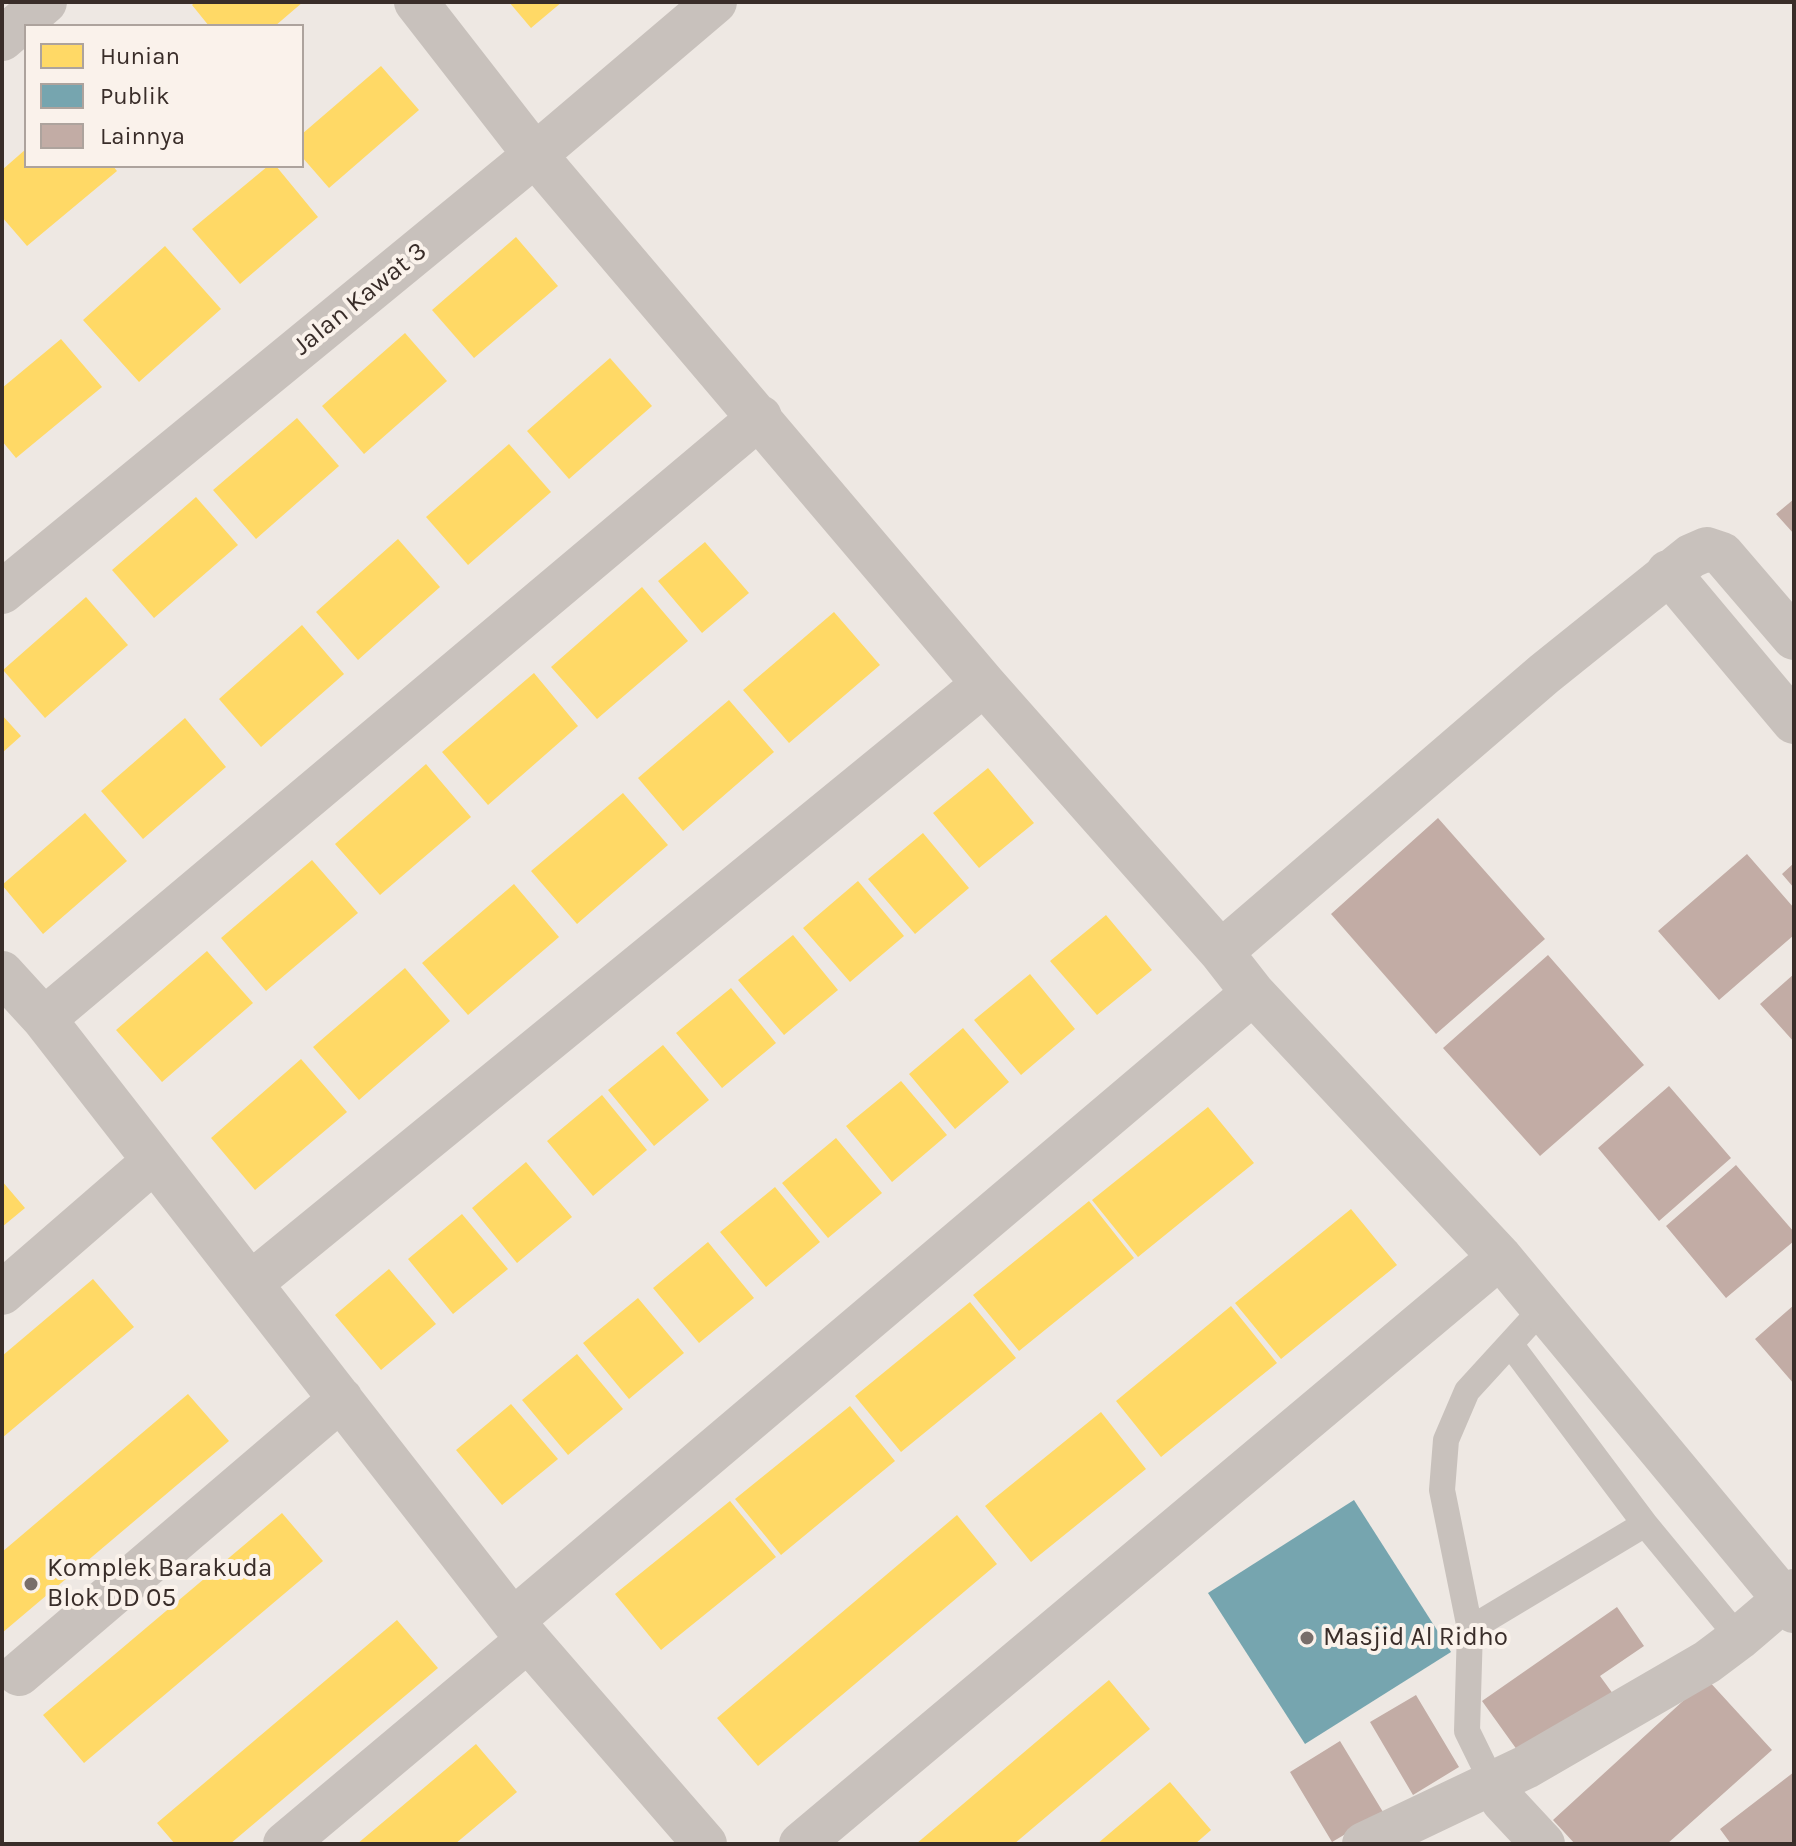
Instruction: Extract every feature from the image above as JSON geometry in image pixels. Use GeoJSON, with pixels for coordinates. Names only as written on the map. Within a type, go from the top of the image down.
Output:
{"type":"FeatureCollection","features":[{"type":"Feature","properties":{"kind":"street"},"geometry":{"type":"LineString","coordinates":[[2,39],[45,2]]}},
{"type":"Feature","properties":{"kind":"street"},"geometry":{"type":"LineString","coordinates":[[416,2],[535,155],[984,684],[1221,952],[1253,993],[1500,1257],[1791,1600],[1707,1662],[1608,1721],[1565,1742],[1526,1767],[1364,1844]]}},
{"type":"Feature","properties":{"kind":"street","name":"Jalan Kawat 3"},"geometry":{"type":"LineString","coordinates":[[2,592],[535,155],[715,2]]}},
{"type":"Feature","properties":{"kind":"street"},"geometry":{"type":"LineString","coordinates":[[44,1019],[760,417]]}},
{"type":"Feature","properties":{"kind":"street"},"geometry":{"type":"LineString","coordinates":[[1221,952],[1544,674],[1691,556],[1707,549],[1722,554],[1794,638]]}},
{"type":"Feature","properties":{"kind":"street"},"geometry":{"type":"LineString","coordinates":[[1668,572],[1794,722]]}},
{"type":"Feature","properties":{"kind":"street"},"geometry":{"type":"LineString","coordinates":[[251,1283],[984,684]]}},
{"type":"Feature","properties":{"kind":"street"},"geometry":{"type":"LineString","coordinates":[[2,973],[44,1019],[521,1630],[705,1844]]}},
{"type":"Feature","properties":{"kind":"street"},"geometry":{"type":"LineString","coordinates":[[285,1844],[521,1630],[1253,993]]}},
{"type":"Feature","properties":{"kind":"street"},"geometry":{"type":"LineString","coordinates":[[2,1293],[154,1161]]}},
{"type":"Feature","properties":{"kind":"street"},"geometry":{"type":"LineString","coordinates":[[801,1844],[1500,1257]]}},
{"type":"Feature","properties":{"kind":"street"},"geometry":{"type":"LineString","coordinates":[[19,1674],[341,1399]]}},
{"type":"Feature","properties":{"kind":"street"},"geometry":{"type":"LineString","coordinates":[[1492,1782],[1503,1801],[1543,1844]]}},
{"type":"Feature","properties":{"kind":"lane"},"geometry":{"type":"LineString","coordinates":[[1492,1782],[1467,1731],[1470,1629],[1442,1490],[1446,1440],[1467,1391],[1542,1309]]}},
{"type":"Feature","properties":{"kind":"lane"},"geometry":{"type":"LineString","coordinates":[[1511,1345],[1645,1524],[1739,1638]]}},
{"type":"Feature","properties":{"kind":"lane"},"geometry":{"type":"LineString","coordinates":[[1470,1629],[1645,1524]]}},
{"type":"Feature","properties":{"kind":"building: Hunian"},"geometry":{"type":"Polygon","coordinates":[[[195,2],[303,2],[277,24],[207,24],[192,5],[195,2]]]}},
{"type":"Feature","properties":{"kind":"building: Hunian"},"geometry":{"type":"Polygon","coordinates":[[[509,2],[562,2],[531,28],[509,2]]]}},
{"type":"Feature","properties":{"kind":"building: Hunian"},"geometry":{"type":"Polygon","coordinates":[[[381,66],[419,110],[329,188],[304,159],[304,132],[381,66]]]}},
{"type":"Feature","properties":{"kind":"building: Hunian"},"geometry":{"type":"Polygon","coordinates":[[[24,151],[24,168],[115,168],[117,171],[27,246],[2,217],[2,170],[24,151]]]}},
{"type":"Feature","properties":{"kind":"building: Hunian"},"geometry":{"type":"Polygon","coordinates":[[[266,168],[278,168],[318,217],[240,284],[192,229],[266,168]]]}},
{"type":"Feature","properties":{"kind":"building: Hunian"},"geometry":{"type":"Polygon","coordinates":[[[516,237],[558,286],[474,358],[432,310],[516,237]]]}},
{"type":"Feature","properties":{"kind":"building: Hunian"},"geometry":{"type":"Polygon","coordinates":[[[165,246],[221,309],[139,382],[83,320],[165,246]]]}},
{"type":"Feature","properties":{"kind":"building: Hunian"},"geometry":{"type":"Polygon","coordinates":[[[405,333],[447,381],[364,454],[322,406],[405,333]]]}},
{"type":"Feature","properties":{"kind":"building: Hunian"},"geometry":{"type":"Polygon","coordinates":[[[61,339],[102,387],[16,458],[2,441],[2,388],[61,339]]]}},
{"type":"Feature","properties":{"kind":"building: Hunian"},"geometry":{"type":"Polygon","coordinates":[[[610,358],[652,406],[569,479],[527,431],[610,358]]]}},
{"type":"Feature","properties":{"kind":"building: Hunian"},"geometry":{"type":"Polygon","coordinates":[[[297,418],[339,466],[256,539],[213,490],[297,418]]]}},
{"type":"Feature","properties":{"kind":"building: Hunian"},"geometry":{"type":"Polygon","coordinates":[[[509,444],[551,492],[468,565],[426,517],[509,444]]]}},
{"type":"Feature","properties":{"kind":"building: Hunian"},"geometry":{"type":"Polygon","coordinates":[[[196,497],[238,545],[154,618],[112,570],[196,497]]]}},
{"type":"Feature","properties":{"kind":"building: Hunian"},"geometry":{"type":"Polygon","coordinates":[[[398,539],[440,587],[358,660],[316,612],[398,539]]]}},
{"type":"Feature","properties":{"kind":"building: Hunian"},"geometry":{"type":"Polygon","coordinates":[[[705,542],[749,593],[702,633],[658,581],[705,542]]]}},
{"type":"Feature","properties":{"kind":"building: Hunian"},"geometry":{"type":"Polygon","coordinates":[[[642,587],[688,641],[597,719],[551,667],[642,587]]]}},
{"type":"Feature","properties":{"kind":"building: Hunian"},"geometry":{"type":"Polygon","coordinates":[[[86,597],[128,645],[45,718],[3,670],[86,597]]]}},
{"type":"Feature","properties":{"kind":"building: Hunian"},"geometry":{"type":"Polygon","coordinates":[[[834,612],[880,665],[789,743],[743,690],[834,612]]]}},
{"type":"Feature","properties":{"kind":"building: Hunian"},"geometry":{"type":"Polygon","coordinates":[[[302,625],[344,674],[261,747],[219,699],[302,625]]]}},
{"type":"Feature","properties":{"kind":"building: Hunian"},"geometry":{"type":"Polygon","coordinates":[[[534,673],[578,726],[488,805],[442,752],[534,673]]]}},
{"type":"Feature","properties":{"kind":"building: Hunian"},"geometry":{"type":"Polygon","coordinates":[[[729,700],[774,752],[683,831],[638,778],[729,700]]]}},
{"type":"Feature","properties":{"kind":"building: Hunian"},"geometry":{"type":"Polygon","coordinates":[[[2,715],[21,736],[2,753],[2,715]]]}},
{"type":"Feature","properties":{"kind":"building: Hunian"},"geometry":{"type":"Polygon","coordinates":[[[185,718],[226,767],[143,839],[101,791],[185,718]]]}},
{"type":"Feature","properties":{"kind":"building: Hunian"},"geometry":{"type":"Polygon","coordinates":[[[426,764],[471,817],[380,895],[335,844],[426,764]]]}},
{"type":"Feature","properties":{"kind":"building: Hunian"},"geometry":{"type":"Polygon","coordinates":[[[988,768],[1034,823],[979,868],[933,813],[988,768]]]}},
{"type":"Feature","properties":{"kind":"building: Hunian"},"geometry":{"type":"Polygon","coordinates":[[[623,793],[668,845],[577,924],[531,871],[623,793]]]}},
{"type":"Feature","properties":{"kind":"building: Hunian"},"geometry":{"type":"Polygon","coordinates":[[[85,813],[127,861],[43,934],[2,885],[85,813]]]}},
{"type":"Feature","properties":{"kind":"building: Hunian"},"geometry":{"type":"Polygon","coordinates":[[[923,833],[969,888],[915,934],[868,879],[923,833]]]}},
{"type":"Feature","properties":{"kind":"building: Hunian"},"geometry":{"type":"Polygon","coordinates":[[[312,860],[358,913],[266,991],[221,938],[312,860]]]}},
{"type":"Feature","properties":{"kind":"building: Hunian"},"geometry":{"type":"Polygon","coordinates":[[[858,881],[904,936],[850,982],[803,928],[858,881]]]}},
{"type":"Feature","properties":{"kind":"building: Hunian"},"geometry":{"type":"Polygon","coordinates":[[[514,884],[559,937],[468,1015],[422,963],[514,884]]]}},
{"type":"Feature","properties":{"kind":"building: Hunian"},"geometry":{"type":"Polygon","coordinates":[[[1106,915],[1152,970],[1097,1015],[1050,961],[1106,915]]]}},
{"type":"Feature","properties":{"kind":"building: Hunian"},"geometry":{"type":"Polygon","coordinates":[[[793,935],[838,990],[784,1035],[738,980],[793,935]]]}},
{"type":"Feature","properties":{"kind":"building: Hunian"},"geometry":{"type":"Polygon","coordinates":[[[207,951],[253,1003],[162,1082],[116,1030],[207,951]]]}},
{"type":"Feature","properties":{"kind":"building: Hunian"},"geometry":{"type":"Polygon","coordinates":[[[405,968],[450,1021],[359,1100],[313,1047],[405,968]]]}},
{"type":"Feature","properties":{"kind":"building: Hunian"},"geometry":{"type":"Polygon","coordinates":[[[1030,974],[1075,1029],[1021,1075],[974,1020],[1030,974]]]}},
{"type":"Feature","properties":{"kind":"building: Hunian"},"geometry":{"type":"Polygon","coordinates":[[[731,988],[776,1043],[722,1088],[676,1033],[731,988]]]}},
{"type":"Feature","properties":{"kind":"building: Hunian"},"geometry":{"type":"Polygon","coordinates":[[[963,1028],[1009,1082],[955,1129],[909,1074],[963,1028]]]}},
{"type":"Feature","properties":{"kind":"building: Hunian"},"geometry":{"type":"Polygon","coordinates":[[[663,1045],[709,1100],[654,1146],[608,1090],[663,1045]]]}},
{"type":"Feature","properties":{"kind":"building: Hunian"},"geometry":{"type":"Polygon","coordinates":[[[301,1059],[347,1112],[255,1190],[211,1138],[301,1059]]]}},
{"type":"Feature","properties":{"kind":"building: Hunian"},"geometry":{"type":"Polygon","coordinates":[[[901,1081],[947,1135],[892,1182],[846,1126],[901,1081]]]}},
{"type":"Feature","properties":{"kind":"building: Hunian"},"geometry":{"type":"Polygon","coordinates":[[[602,1095],[647,1150],[593,1196],[547,1141],[602,1095]]]}},
{"type":"Feature","properties":{"kind":"building: Hunian"},"geometry":{"type":"Polygon","coordinates":[[[1208,1107],[1254,1163],[1138,1257],[1092,1200],[1208,1107]]]}},
{"type":"Feature","properties":{"kind":"building: Hunian"},"geometry":{"type":"Polygon","coordinates":[[[836,1138],[882,1193],[828,1238],[782,1183],[836,1138]]]}},
{"type":"Feature","properties":{"kind":"building: Hunian"},"geometry":{"type":"Polygon","coordinates":[[[526,1162],[572,1217],[517,1263],[472,1208],[526,1162]]]}},
{"type":"Feature","properties":{"kind":"building: Hunian"},"geometry":{"type":"Polygon","coordinates":[[[2,1181],[25,1208],[2,1227],[2,1181]]]}},
{"type":"Feature","properties":{"kind":"building: Hunian"},"geometry":{"type":"Polygon","coordinates":[[[775,1187],[820,1242],[766,1287],[720,1232],[775,1187]]]}},
{"type":"Feature","properties":{"kind":"building: Hunian"},"geometry":{"type":"Polygon","coordinates":[[[1089,1201],[1134,1258],[1019,1351],[973,1295],[1089,1201]]]}},
{"type":"Feature","properties":{"kind":"building: Hunian"},"geometry":{"type":"Polygon","coordinates":[[[1351,1209],[1397,1265],[1281,1359],[1235,1303],[1351,1209]]]}},
{"type":"Feature","properties":{"kind":"building: Hunian"},"geometry":{"type":"Polygon","coordinates":[[[462,1214],[508,1269],[453,1314],[408,1259],[462,1214]]]}},
{"type":"Feature","properties":{"kind":"building: Hunian"},"geometry":{"type":"Polygon","coordinates":[[[708,1242],[754,1298],[699,1343],[653,1288],[708,1242]]]}},
{"type":"Feature","properties":{"kind":"building: Hunian"},"geometry":{"type":"Polygon","coordinates":[[[389,1269],[436,1324],[381,1370],[335,1315],[389,1269]]]}},
{"type":"Feature","properties":{"kind":"building: Hunian"},"geometry":{"type":"Polygon","coordinates":[[[93,1279],[134,1327],[2,1438],[2,1356],[93,1279]]]}},
{"type":"Feature","properties":{"kind":"building: Hunian"},"geometry":{"type":"Polygon","coordinates":[[[638,1298],[684,1353],[629,1399],[583,1343],[638,1298]]]}},
{"type":"Feature","properties":{"kind":"building: Hunian"},"geometry":{"type":"Polygon","coordinates":[[[970,1302],[1016,1358],[901,1452],[855,1396],[970,1302]]]}},
{"type":"Feature","properties":{"kind":"building: Hunian"},"geometry":{"type":"Polygon","coordinates":[[[1231,1306],[1277,1363],[1161,1457],[1116,1401],[1231,1306]]]}},
{"type":"Feature","properties":{"kind":"building: Hunian"},"geometry":{"type":"Polygon","coordinates":[[[577,1354],[623,1409],[568,1455],[522,1400],[577,1354]]]}},
{"type":"Feature","properties":{"kind":"building: Hunian"},"geometry":{"type":"Polygon","coordinates":[[[188,1394],[229,1441],[2,1633],[2,1552],[188,1394]]]}},
{"type":"Feature","properties":{"kind":"building: Hunian"},"geometry":{"type":"Polygon","coordinates":[[[511,1404],[558,1459],[502,1505],[456,1450],[511,1404]]]}},
{"type":"Feature","properties":{"kind":"building: Hunian"},"geometry":{"type":"Polygon","coordinates":[[[850,1406],[895,1461],[781,1555],[735,1499],[850,1406]]]}},
{"type":"Feature","properties":{"kind":"building: Hunian"},"geometry":{"type":"Polygon","coordinates":[[[1101,1412],[1146,1469],[1031,1562],[985,1506],[1101,1412]]]}},
{"type":"Feature","properties":{"kind":"building: Hunian"},"geometry":{"type":"Polygon","coordinates":[[[730,1501],[776,1557],[661,1650],[615,1594],[730,1501]]]}},
{"type":"Feature","properties":{"kind":"building: Hunian"},"geometry":{"type":"Polygon","coordinates":[[[282,1513],[323,1561],[84,1763],[43,1715],[282,1513]]]}},
{"type":"Feature","properties":{"kind":"building: Hunian"},"geometry":{"type":"Polygon","coordinates":[[[957,1515],[997,1564],[758,1766],[717,1718],[957,1515]]]}},
{"type":"Feature","properties":{"kind":"building: Hunian"},"geometry":{"type":"Polygon","coordinates":[[[397,1620],[438,1668],[230,1844],[175,1844],[157,1823],[397,1620]]]}},
{"type":"Feature","properties":{"kind":"building: Hunian"},"geometry":{"type":"Polygon","coordinates":[[[1109,1680],[1150,1729],[1014,1844],[916,1844],[1109,1680]]]}},
{"type":"Feature","properties":{"kind":"building: Hunian"},"geometry":{"type":"Polygon","coordinates":[[[476,1744],[517,1792],[455,1844],[357,1844],[476,1744]]]}},
{"type":"Feature","properties":{"kind":"building: Hunian"},"geometry":{"type":"Polygon","coordinates":[[[1170,1782],[1211,1830],[1195,1844],[1097,1844],[1170,1782]]]}},
{"type":"Feature","properties":{"kind":"building: Publik","name":"Masjid Al Ridho"},"geometry":{"type":"Polygon","coordinates":[[[1354,1500],[1451,1652],[1305,1744],[1208,1593],[1354,1500]]]}},
{"type":"Feature","properties":{"kind":"building: Lainnya"},"geometry":{"type":"Polygon","coordinates":[[[1794,499],[1794,534],[1776,514],[1794,499]]]}},
{"type":"Feature","properties":{"kind":"building: Lainnya"},"geometry":{"type":"Polygon","coordinates":[[[1438,818],[1545,939],[1436,1034],[1331,914],[1438,818]]]}},
{"type":"Feature","properties":{"kind":"building: Lainnya"},"geometry":{"type":"Polygon","coordinates":[[[1747,854],[1794,908],[1794,935],[1719,1000],[1658,931],[1747,854]]]}},
{"type":"Feature","properties":{"kind":"building: Lainnya"},"geometry":{"type":"Polygon","coordinates":[[[1794,863],[1794,888],[1782,874],[1794,863]]]}},
{"type":"Feature","properties":{"kind":"building: Lainnya"},"geometry":{"type":"Polygon","coordinates":[[[1548,955],[1644,1065],[1540,1156],[1443,1048],[1548,955]]]}},
{"type":"Feature","properties":{"kind":"building: Lainnya"},"geometry":{"type":"Polygon","coordinates":[[[1794,974],[1794,1042],[1760,1004],[1794,974]]]}},
{"type":"Feature","properties":{"kind":"building: Lainnya"},"geometry":{"type":"Polygon","coordinates":[[[1669,1086],[1731,1158],[1659,1221],[1598,1148],[1669,1086]]]}},
{"type":"Feature","properties":{"kind":"building: Lainnya"},"geometry":{"type":"Polygon","coordinates":[[[1736,1165],[1794,1232],[1794,1241],[1726,1298],[1666,1226],[1736,1165]]]}},
{"type":"Feature","properties":{"kind":"building: Lainnya"},"geometry":{"type":"Polygon","coordinates":[[[1794,1305],[1794,1384],[1755,1339],[1794,1305]]]}},
{"type":"Feature","properties":{"kind":"building: Lainnya"},"geometry":{"type":"Polygon","coordinates":[[[1617,1607],[1644,1646],[1600,1676],[1616,1698],[1525,1761],[1482,1701],[1617,1607]]]}},
{"type":"Feature","properties":{"kind":"building: Lainnya"},"geometry":{"type":"Polygon","coordinates":[[[1707,1679],[1772,1750],[1667,1844],[1575,1844],[1553,1820],[1707,1679]]]}},
{"type":"Feature","properties":{"kind":"building: Lainnya"},"geometry":{"type":"Polygon","coordinates":[[[1416,1695],[1459,1767],[1413,1795],[1370,1722],[1416,1695]]]}},
{"type":"Feature","properties":{"kind":"building: Lainnya"},"geometry":{"type":"Polygon","coordinates":[[[1340,1741],[1383,1812],[1332,1842],[1290,1772],[1340,1741]]]}},
{"type":"Feature","properties":{"kind":"building: Lainnya"},"geometry":{"type":"Polygon","coordinates":[[[1794,1772],[1794,1844],[1731,1844],[1720,1829],[1794,1772]]]}},
{"type":"Feature","properties":{"kind":"place","name":"Komplek Barakuda Blok DD 05"},"geometry":{"type":"Point","coordinates":[31,1584]}},
{"type":"Feature","properties":{"kind":"place","name":"Masjid Al Ridho"},"geometry":{"type":"Point","coordinates":[1307,1638]}}]}
